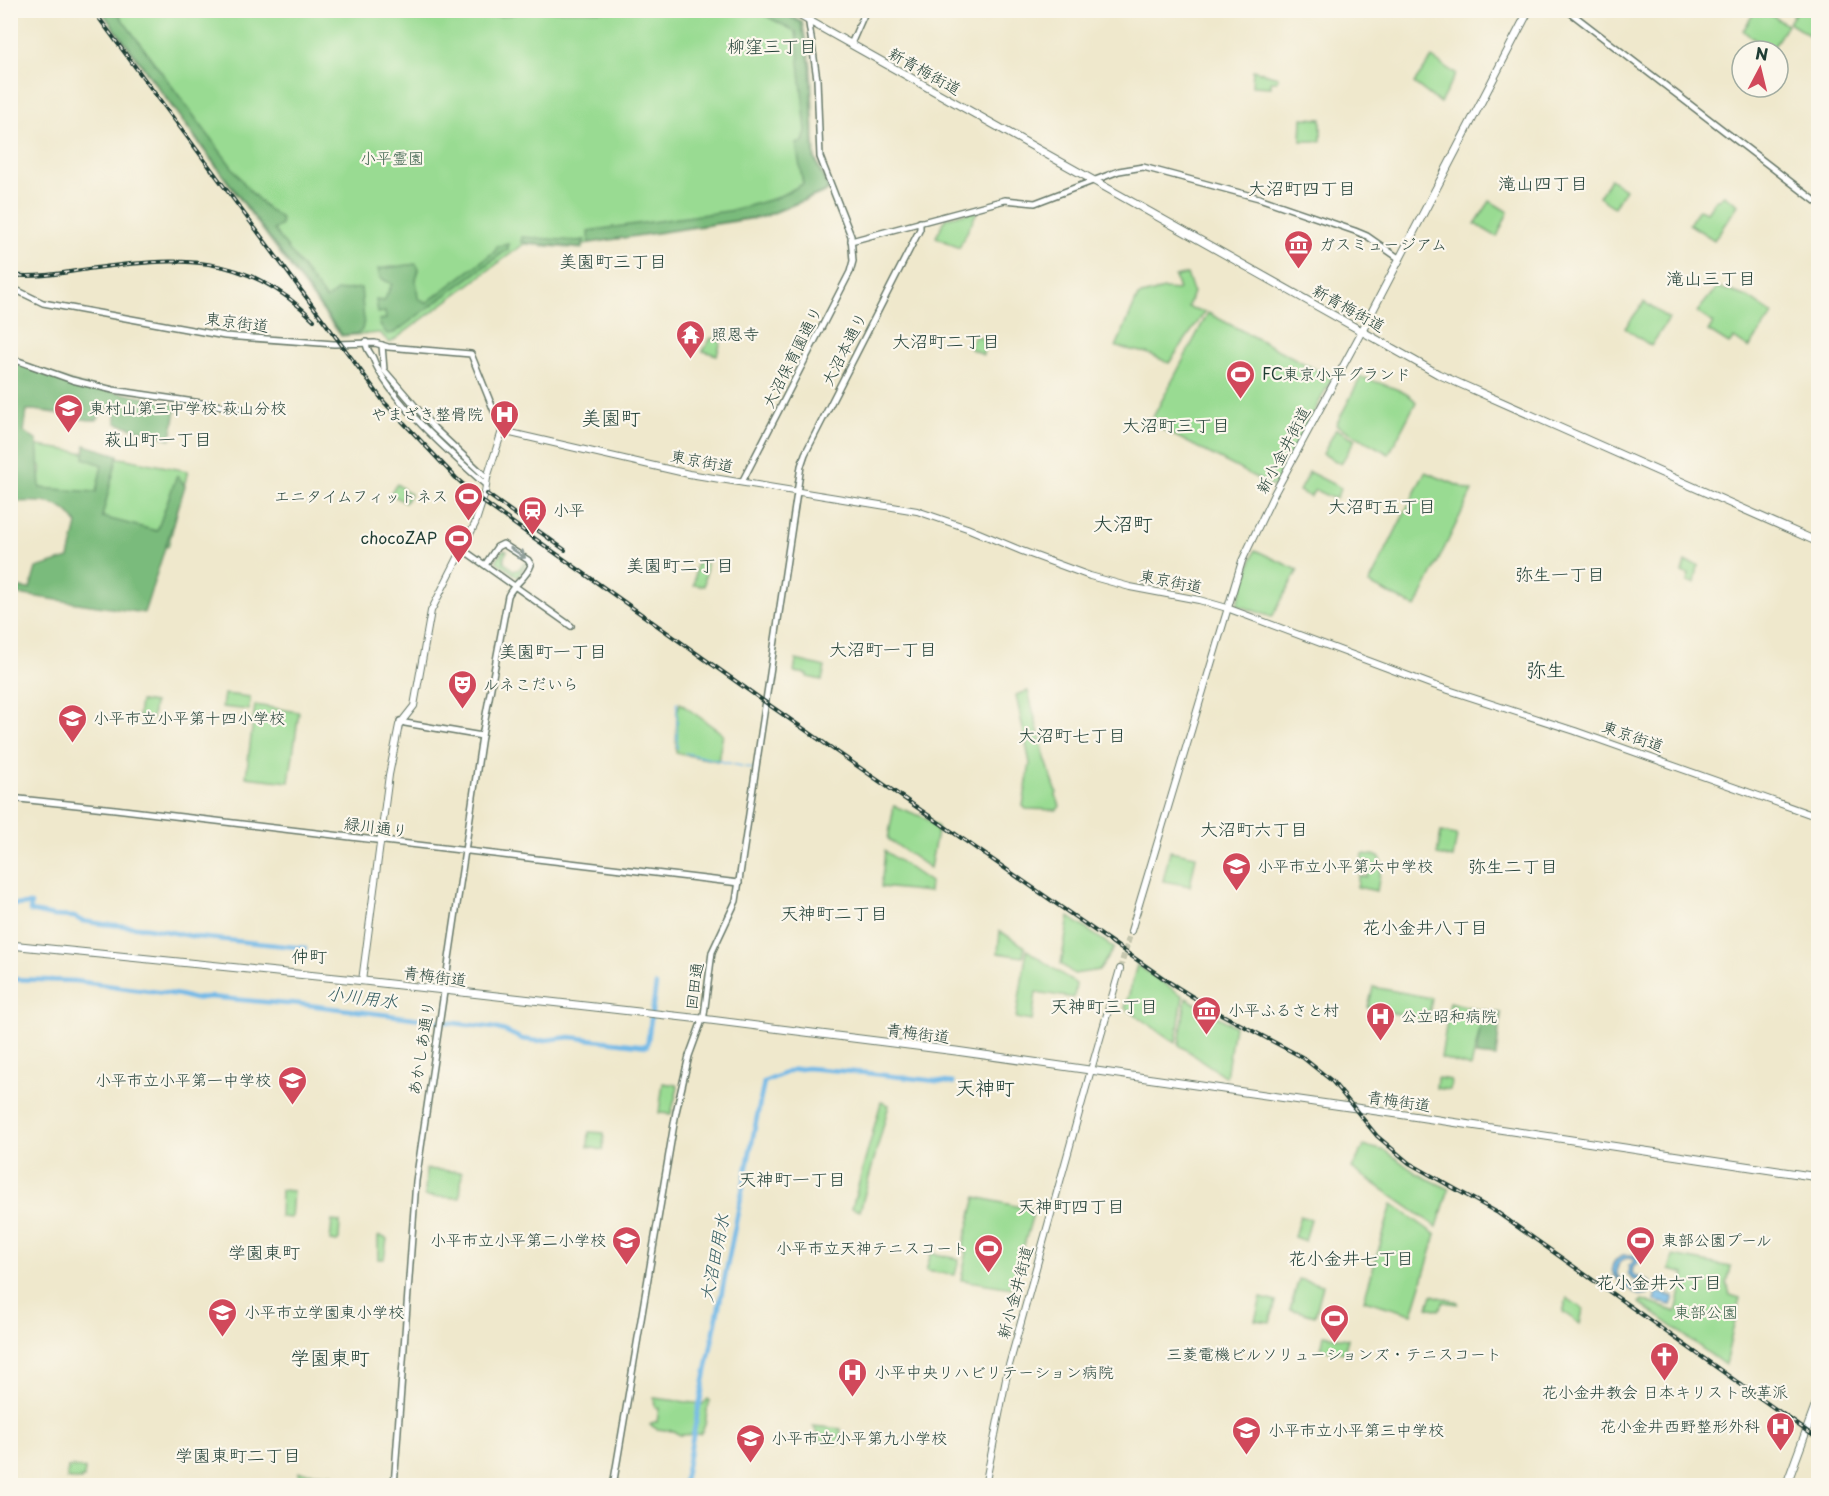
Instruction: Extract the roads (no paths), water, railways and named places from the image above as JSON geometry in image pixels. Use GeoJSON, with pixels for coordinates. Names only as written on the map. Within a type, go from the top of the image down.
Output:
{"type":"FeatureCollection","features":[{"type":"Feature","properties":{"kind":"main road","name":"新青梅街道"},"geometry":{"type":"LineString","coordinates":[[790,10],[1453,381],[1818,542]]}},
{"type":"Feature","properties":{"kind":"main road","name":"新小金井街道"},"geometry":{"type":"LineString","coordinates":[[1131,931],[1227,608],[1255,530],[1362,331],[1529,10]]}},
{"type":"Feature","properties":{"kind":"main road","name":"東京街道"},"geometry":{"type":"LineString","coordinates":[[502,431],[579,447],[648,466],[917,511],[968,528],[1022,552],[1090,576],[1227,608],[1432,684],[1586,734],[1818,818]]}},
{"type":"Feature","properties":{"kind":"main road"},"geometry":{"type":"LineString","coordinates":[[362,981],[389,775],[400,721],[414,706],[431,611],[475,524],[502,431]]}},
{"type":"Feature","properties":{"kind":"main road","name":"青梅街道"},"geometry":{"type":"LineString","coordinates":[[10,945],[703,1019],[1092,1070],[1818,1178]]}},
{"type":"Feature","properties":{"kind":"main road","name":"新小金井街道"},"geometry":{"type":"LineString","coordinates":[[985,1485],[1010,1362],[1120,969]]}},
{"type":"Feature","properties":{"kind":"main road"},"geometry":{"type":"LineString","coordinates":[[1786,1485],[1818,1399]]}},
{"type":"Feature","properties":{"kind":"street","name":"大沼保育園通り"},"geometry":{"type":"LineString","coordinates":[[742,482],[850,272],[853,261],[848,228],[820,157],[817,79],[807,10]]}},
{"type":"Feature","properties":{"kind":"street"},"geometry":{"type":"LineString","coordinates":[[851,45],[866,10]]}},
{"type":"Feature","properties":{"kind":"street"},"geometry":{"type":"LineString","coordinates":[[1567,10],[1818,203]]}},
{"type":"Feature","properties":{"kind":"street"},"geometry":{"type":"LineString","coordinates":[[851,241],[1005,200],[1035,203],[1134,167],[1143,167],[1259,198],[1355,231],[1367,236],[1400,258]]}},
{"type":"Feature","properties":{"kind":"street","name":"大沼本通り"},"geometry":{"type":"LineString","coordinates":[[797,491],[806,454],[920,229],[920,222]]}},
{"type":"Feature","properties":{"kind":"street","name":"東京街道"},"geometry":{"type":"LineString","coordinates":[[10,287],[44,303],[225,336],[334,344],[366,342],[471,354],[502,431]]}},
{"type":"Feature","properties":{"kind":"street"},"geometry":{"type":"LineString","coordinates":[[366,342],[366,349],[372,355],[375,365],[393,391],[436,439],[486,481]]}},
{"type":"Feature","properties":{"kind":"street"},"geometry":{"type":"LineString","coordinates":[[382,345],[384,370],[434,428],[486,481]]}},
{"type":"Feature","properties":{"kind":"street"},"geometry":{"type":"LineString","coordinates":[[10,358],[72,380],[113,390],[249,410]]}},
{"type":"Feature","properties":{"kind":"street","name":"回田通"},"geometry":{"type":"LineString","coordinates":[[613,1485],[674,1123],[689,1056],[703,1019],[712,952],[732,910],[739,883],[797,491]]}},
{"type":"Feature","properties":{"kind":"street","name":"あかしあ通り"},"geometry":{"type":"LineString","coordinates":[[394,1485],[415,1189],[439,1022],[482,736],[508,596],[530,569],[528,560],[503,544],[497,547],[485,565]]}},
{"type":"Feature","properties":{"kind":"street"},"geometry":{"type":"LineString","coordinates":[[462,549],[571,626]]}},
{"type":"Feature","properties":{"kind":"street"},"geometry":{"type":"LineString","coordinates":[[400,721],[482,736]]}},
{"type":"Feature","properties":{"kind":"street","name":"緑川通り"},"geometry":{"type":"LineString","coordinates":[[10,798],[739,883]]}},
{"type":"Feature","properties":{"kind":"water"},"geometry":{"type":"Polygon","coordinates":[[[1623,1255],[1633,1255],[1639,1258],[1632,1273],[1650,1282],[1651,1287],[1648,1294],[1639,1295],[1621,1283],[1613,1272],[1612,1266],[1615,1260],[1623,1255]],[[1629,1258],[1620,1262],[1617,1267],[1618,1277],[1640,1291],[1645,1291],[1647,1283],[1632,1279],[1628,1274],[1629,1266],[1635,1260],[1629,1258]]]}},
{"type":"Feature","properties":{"kind":"water"},"geometry":{"type":"Polygon","coordinates":[[[1657,1292],[1674,1297],[1671,1305],[1655,1301],[1657,1292]]]}},
{"type":"Feature","properties":{"kind":"waterway"},"geometry":{"type":"LineString","coordinates":[[677,702],[677,749]]}},
{"type":"Feature","properties":{"kind":"waterway"},"geometry":{"type":"LineString","coordinates":[[685,753],[754,769]]}},
{"type":"Feature","properties":{"kind":"waterway"},"geometry":{"type":"LineString","coordinates":[[10,905],[31,904],[30,911],[53,916],[74,917],[82,921],[148,928],[197,937],[305,948]]}},
{"type":"Feature","properties":{"kind":"waterway","name":"小川用水"},"geometry":{"type":"LineString","coordinates":[[10,979],[75,981],[180,995],[194,999],[209,997],[292,1003],[494,1028],[522,1039],[537,1041],[570,1037],[647,1046],[656,985]]}},
{"type":"Feature","properties":{"kind":"waterway","name":"大沼田用水"},"geometry":{"type":"LineString","coordinates":[[683,1486],[764,1082],[792,1070],[807,1068],[953,1083]]}},
{"type":"Feature","properties":{"kind":"tunnel"},"geometry":{"type":"LineString","coordinates":[[1120,969],[1131,931]]}},
{"type":"Feature","properties":{"kind":"railway"},"geometry":{"type":"LineString","coordinates":[[93,10],[384,402],[456,478],[482,501],[765,702],[1169,982],[1217,1012],[1302,1057],[1332,1081],[1377,1136],[1409,1163],[1498,1213],[1818,1439]]}},
{"type":"Feature","properties":{"kind":"railway"},"geometry":{"type":"LineString","coordinates":[[10,275],[49,275],[151,262],[208,264],[235,270],[262,281],[288,298],[314,320]]}},
{"type":"Feature","properties":{"kind":"railway"},"geometry":{"type":"LineString","coordinates":[[487,494],[565,550]]}},
{"type":"Feature","properties":{"kind":"place","name":"ガスミュージアム"},"geometry":{"type":"Point","coordinates":[1298,270]}},
{"type":"Feature","properties":{"kind":"place","name":"照恩寺"},"geometry":{"type":"Point","coordinates":[690,360]}},
{"type":"Feature","properties":{"kind":"place","name":"FC東京小平グランド"},"geometry":{"type":"Point","coordinates":[1241,400]}},
{"type":"Feature","properties":{"kind":"place","name":"東村山第三中学校 萩山分校"},"geometry":{"type":"Point","coordinates":[68,434]}},
{"type":"Feature","properties":{"kind":"place","name":"やまざき整骨院"},"geometry":{"type":"Point","coordinates":[504,440]}},
{"type":"Feature","properties":{"kind":"place","name":"エニタイムフィットネス"},"geometry":{"type":"Point","coordinates":[469,522]}},
{"type":"Feature","properties":{"kind":"place","name":"小平"},"geometry":{"type":"Point","coordinates":[532,536]}},
{"type":"Feature","properties":{"kind":"place","name":"chocoZAP"},"geometry":{"type":"Point","coordinates":[458,564]}},
{"type":"Feature","properties":{"kind":"place","name":"ルネこだいら"},"geometry":{"type":"Point","coordinates":[462,710]}},
{"type":"Feature","properties":{"kind":"place","name":"小平市立小平第十四小学校"},"geometry":{"type":"Point","coordinates":[72,744]}},
{"type":"Feature","properties":{"kind":"place","name":"小平市立小平第六中学校"},"geometry":{"type":"Point","coordinates":[1236,892]}},
{"type":"Feature","properties":{"kind":"place","name":"小平ふるさと村"},"geometry":{"type":"Point","coordinates":[1207,1036]}},
{"type":"Feature","properties":{"kind":"place","name":"公立昭和病院"},"geometry":{"type":"Point","coordinates":[1380,1042]}},
{"type":"Feature","properties":{"kind":"place","name":"小平市立小平第一中学校"},"geometry":{"type":"Point","coordinates":[292,1106]}},
{"type":"Feature","properties":{"kind":"place","name":"小平市立小平第二小学校"},"geometry":{"type":"Point","coordinates":[627,1266]}},
{"type":"Feature","properties":{"kind":"place","name":"東部公園プール"},"geometry":{"type":"Point","coordinates":[1641,1266]}},
{"type":"Feature","properties":{"kind":"place","name":"小平市立天神テニスコート"},"geometry":{"type":"Point","coordinates":[989,1274]}},
{"type":"Feature","properties":{"kind":"place","name":"小平市立学園東小学校"},"geometry":{"type":"Point","coordinates":[223,1338]}},
{"type":"Feature","properties":{"kind":"place","name":"三菱電機ビルソリューションズ・テニスコート"},"geometry":{"type":"Point","coordinates":[1334,1344]}},
{"type":"Feature","properties":{"kind":"place","name":"花小金井教会 日本キリスト改革派"},"geometry":{"type":"Point","coordinates":[1665,1382]}},
{"type":"Feature","properties":{"kind":"place","name":"小平中央リハビリテーション病院"},"geometry":{"type":"Point","coordinates":[853,1398]}},
{"type":"Feature","properties":{"kind":"place","name":"花小金井西野整形外科"},"geometry":{"type":"Point","coordinates":[1781,1452]}},
{"type":"Feature","properties":{"kind":"place","name":"小平市立小平第三中学校"},"geometry":{"type":"Point","coordinates":[1247,1456]}},
{"type":"Feature","properties":{"kind":"place","name":"小平市立小平第九小学校"},"geometry":{"type":"Point","coordinates":[750,1464]}},
{"type":"Feature","properties":{"kind":"district","name":"柳窪三丁目"},"geometry":{"type":"Point","coordinates":[772,47]}},
{"type":"Feature","properties":{"kind":"district","name":"滝山四丁目"},"geometry":{"type":"Point","coordinates":[1543,184]}},
{"type":"Feature","properties":{"kind":"district","name":"大沼町四丁目"},"geometry":{"type":"Point","coordinates":[1302,189]}},
{"type":"Feature","properties":{"kind":"district","name":"美園町三丁目"},"geometry":{"type":"Point","coordinates":[613,262]}},
{"type":"Feature","properties":{"kind":"district","name":"滝山三丁目"},"geometry":{"type":"Point","coordinates":[1711,279]}},
{"type":"Feature","properties":{"kind":"district","name":"大沼町二丁目"},"geometry":{"type":"Point","coordinates":[946,342]}},
{"type":"Feature","properties":{"kind":"district","name":"美園町"},"geometry":{"type":"Point","coordinates":[611,418]}},
{"type":"Feature","properties":{"kind":"district","name":"大沼町三丁目"},"geometry":{"type":"Point","coordinates":[1176,426]}},
{"type":"Feature","properties":{"kind":"district","name":"萩山町一丁目"},"geometry":{"type":"Point","coordinates":[158,440]}},
{"type":"Feature","properties":{"kind":"district","name":"大沼町五丁目"},"geometry":{"type":"Point","coordinates":[1382,507]}},
{"type":"Feature","properties":{"kind":"district","name":"大沼町"},"geometry":{"type":"Point","coordinates":[1123,524]}},
{"type":"Feature","properties":{"kind":"district","name":"美園町二丁目"},"geometry":{"type":"Point","coordinates":[680,566]}},
{"type":"Feature","properties":{"kind":"district","name":"弥生一丁目"},"geometry":{"type":"Point","coordinates":[1560,575]}},
{"type":"Feature","properties":{"kind":"district","name":"大沼町一丁目"},"geometry":{"type":"Point","coordinates":[883,650]}},
{"type":"Feature","properties":{"kind":"district","name":"美園町一丁目"},"geometry":{"type":"Point","coordinates":[553,652]}},
{"type":"Feature","properties":{"kind":"district","name":"弥生"},"geometry":{"type":"Point","coordinates":[1546,670]}},
{"type":"Feature","properties":{"kind":"district","name":"大沼町七丁目"},"geometry":{"type":"Point","coordinates":[1072,736]}},
{"type":"Feature","properties":{"kind":"district","name":"大沼町六丁目"},"geometry":{"type":"Point","coordinates":[1254,830]}},
{"type":"Feature","properties":{"kind":"district","name":"弥生二丁目"},"geometry":{"type":"Point","coordinates":[1513,867]}},
{"type":"Feature","properties":{"kind":"district","name":"天神町二丁目"},"geometry":{"type":"Point","coordinates":[834,914]}},
{"type":"Feature","properties":{"kind":"district","name":"花小金井八丁目"},"geometry":{"type":"Point","coordinates":[1425,928]}},
{"type":"Feature","properties":{"kind":"district","name":"仲町"},"geometry":{"type":"Point","coordinates":[309,957]}},
{"type":"Feature","properties":{"kind":"district","name":"天神町三丁目"},"geometry":{"type":"Point","coordinates":[1104,1007]}},
{"type":"Feature","properties":{"kind":"district","name":"天神町"},"geometry":{"type":"Point","coordinates":[985,1088]}},
{"type":"Feature","properties":{"kind":"district","name":"天神町一丁目"},"geometry":{"type":"Point","coordinates":[792,1180]}},
{"type":"Feature","properties":{"kind":"district","name":"天神町四丁目"},"geometry":{"type":"Point","coordinates":[1071,1207]}},
{"type":"Feature","properties":{"kind":"district","name":"学園東町"},"geometry":{"type":"Point","coordinates":[264,1253]}},
{"type":"Feature","properties":{"kind":"district","name":"花小金井七丁目"},"geometry":{"type":"Point","coordinates":[1351,1259]}},
{"type":"Feature","properties":{"kind":"district","name":"花小金井六丁目"},"geometry":{"type":"Point","coordinates":[1659,1283]}},
{"type":"Feature","properties":{"kind":"district","name":"学園東町"},"geometry":{"type":"Point","coordinates":[330,1358]}},
{"type":"Feature","properties":{"kind":"district","name":"学園東町二丁目"},"geometry":{"type":"Point","coordinates":[238,1456]}},
{"type":"Feature","properties":{"kind":"park label","name":"小平霊園"},"geometry":{"type":"Point","coordinates":[392,158]}},
{"type":"Feature","properties":{"kind":"park label","name":"東部公園"},"geometry":{"type":"Point","coordinates":[1706,1312]}}]}
